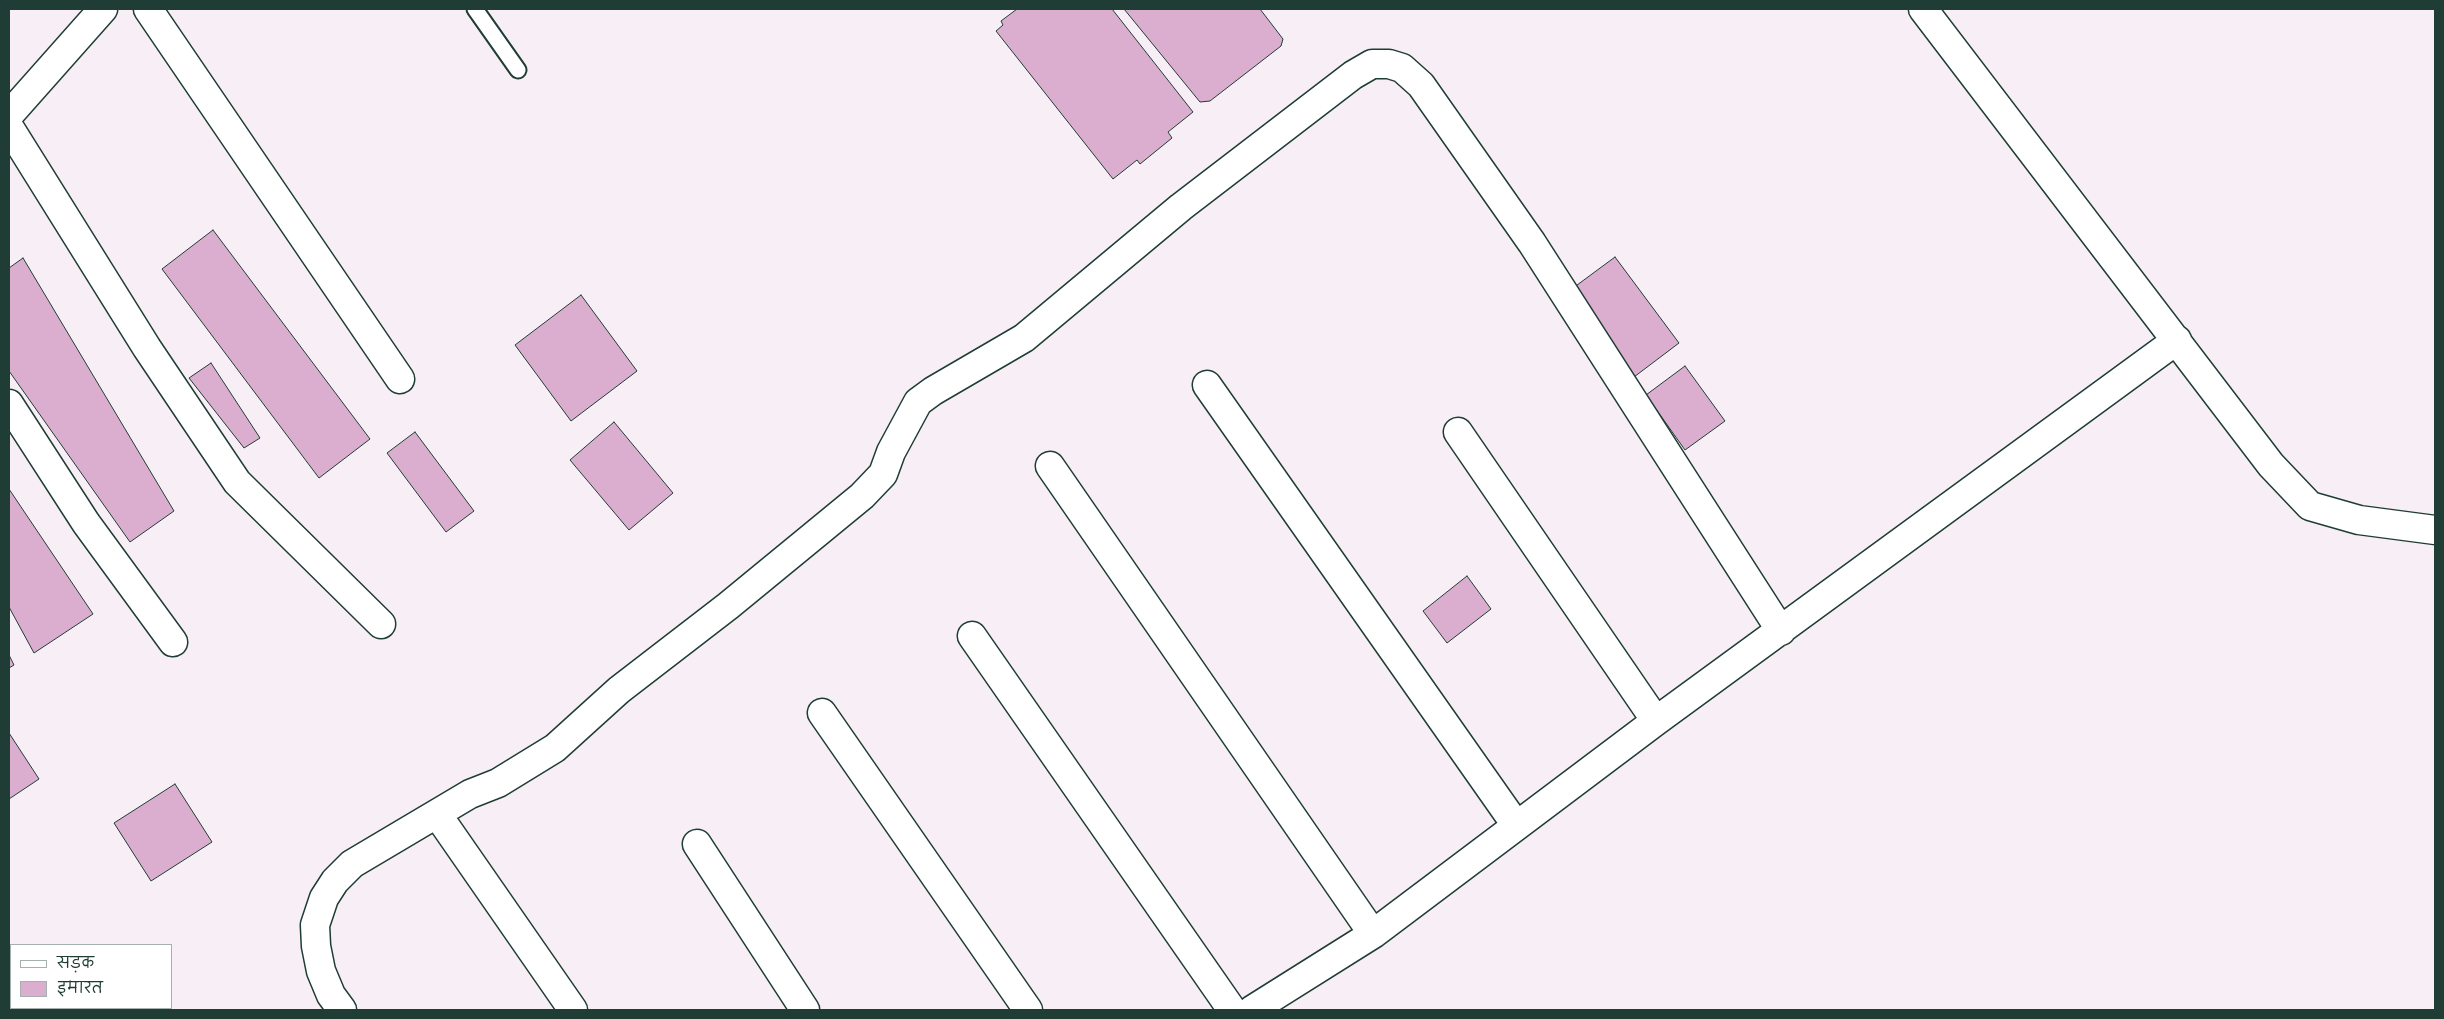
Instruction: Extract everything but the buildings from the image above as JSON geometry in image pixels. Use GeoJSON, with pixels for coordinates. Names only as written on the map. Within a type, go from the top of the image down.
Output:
{"type":"FeatureCollection","features":[{"type":"Feature","properties":{"kind":"street"},"geometry":{"type":"LineString","coordinates":[[9,115],[103,9]]}},
{"type":"Feature","properties":{"kind":"street"},"geometry":{"type":"LineString","coordinates":[[148,9],[400,379]]}},
{"type":"Feature","properties":{"kind":"street"},"geometry":{"type":"LineString","coordinates":[[1923,9],[2271,465],[2310,506],[2359,520],[2435,530]]}},
{"type":"Feature","properties":{"kind":"street"},"geometry":{"type":"LineString","coordinates":[[342,1010],[331,995],[321,971],[316,946],[315,925],[324,898],[335,881],[352,864],[470,794],[498,783],[555,748],[619,690],[728,606],[862,496],[883,474],[891,452],[918,402],[933,390],[1024,338],[1181,207],[1353,75],[1372,64],[1389,64],[1402,68],[1421,84],[1532,244],[1781,631]]}},
{"type":"Feature","properties":{"kind":"street"},"geometry":{"type":"LineString","coordinates":[[9,127],[147,348],[237,482],[381,624]]}},
{"type":"Feature","properties":{"kind":"street"},"geometry":{"type":"LineString","coordinates":[[1252,1010],[1373,934],[1656,721],[2177,340]]}},
{"type":"Feature","properties":{"kind":"street"},"geometry":{"type":"LineString","coordinates":[[1207,385],[1516,825]]}},
{"type":"Feature","properties":{"kind":"street"},"geometry":{"type":"LineString","coordinates":[[9,404],[86,523],[173,642]]}},
{"type":"Feature","properties":{"kind":"street"},"geometry":{"type":"LineString","coordinates":[[1458,432],[1656,721]]}},
{"type":"Feature","properties":{"kind":"street"},"geometry":{"type":"LineString","coordinates":[[1050,466],[1373,934]]}},
{"type":"Feature","properties":{"kind":"street"},"geometry":{"type":"LineString","coordinates":[[972,636],[1232,1010]]}},
{"type":"Feature","properties":{"kind":"street"},"geometry":{"type":"LineString","coordinates":[[822,713],[1028,1010]]}},
{"type":"Feature","properties":{"kind":"street"},"geometry":{"type":"LineString","coordinates":[[437,814],[573,1010]]}},
{"type":"Feature","properties":{"kind":"street"},"geometry":{"type":"LineString","coordinates":[[696,844],[806,1010]]}},
{"type":"Feature","properties":{"kind":"lane"},"geometry":{"type":"LineString","coordinates":[[475,9],[518,70]]}}]}
